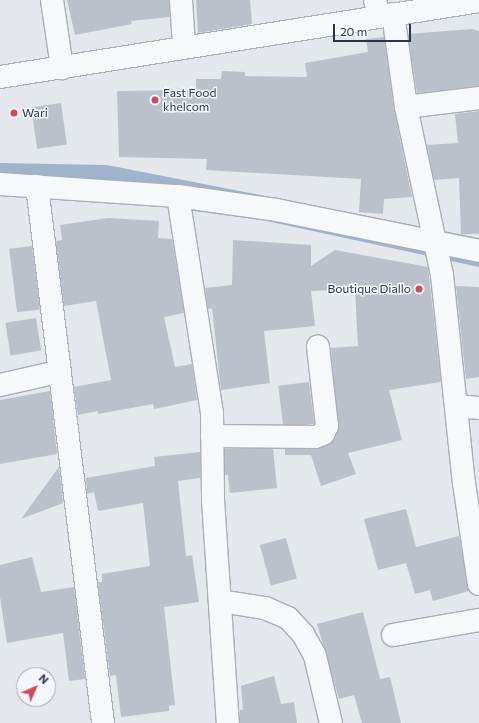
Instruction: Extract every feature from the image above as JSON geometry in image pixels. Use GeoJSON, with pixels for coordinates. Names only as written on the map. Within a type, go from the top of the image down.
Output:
{"type":"FeatureCollection","features":[{"type":"Feature","properties":{"kind":"street"},"geometry":{"type":"LineString","coordinates":[[52,0],[62,68]]}},
{"type":"Feature","properties":{"kind":"street"},"geometry":{"type":"LineString","coordinates":[[181,0],[184,46]]}},
{"type":"Feature","properties":{"kind":"street"},"geometry":{"type":"LineString","coordinates":[[0,77],[62,68],[382,10],[479,1]]}},
{"type":"Feature","properties":{"kind":"street"},"geometry":{"type":"LineString","coordinates":[[382,10],[436,240],[479,584]]}},
{"type":"Feature","properties":{"kind":"street"},"geometry":{"type":"LineString","coordinates":[[406,107],[479,98]]}},
{"type":"Feature","properties":{"kind":"street"},"geometry":{"type":"LineString","coordinates":[[0,184],[178,196],[276,210],[436,240],[479,251]]}},
{"type":"Feature","properties":{"kind":"street"},"geometry":{"type":"LineString","coordinates":[[37,186],[57,372],[85,557],[103,723]]}},
{"type":"Feature","properties":{"kind":"street"},"geometry":{"type":"LineString","coordinates":[[178,196],[212,413],[220,601],[228,723]]}},
{"type":"Feature","properties":{"kind":"street"},"geometry":{"type":"LineString","coordinates":[[212,436],[314,438],[323,434],[327,426],[318,347]]}},
{"type":"Feature","properties":{"kind":"street"},"geometry":{"type":"LineString","coordinates":[[0,385],[57,372]]}},
{"type":"Feature","properties":{"kind":"street"},"geometry":{"type":"LineString","coordinates":[[456,406],[479,408]]}},
{"type":"Feature","properties":{"kind":"street"},"geometry":{"type":"LineString","coordinates":[[220,601],[264,608],[288,618],[303,634],[315,656],[331,723]]}},
{"type":"Feature","properties":{"kind":"street"},"geometry":{"type":"LineString","coordinates":[[393,635],[479,620]]}},
{"type":"Feature","properties":{"kind":"water"},"geometry":{"type":"Polygon","coordinates":[[[0,163],[107,165],[479,238],[479,267],[262,220],[60,193],[0,188],[0,163]]]}},
{"type":"Feature","properties":{"kind":"building"},"geometry":{"type":"Polygon","coordinates":[[[67,0],[169,0],[170,17],[131,21],[132,24],[75,35],[67,0]]]}},
{"type":"Feature","properties":{"kind":"building"},"geometry":{"type":"Polygon","coordinates":[[[196,0],[250,0],[252,24],[198,33],[196,0]]]}},
{"type":"Feature","properties":{"kind":"building"},"geometry":{"type":"Polygon","coordinates":[[[472,29],[479,31],[479,86],[417,93],[408,34],[472,29]]]}},
{"type":"Feature","properties":{"kind":"building"},"geometry":{"type":"Polygon","coordinates":[[[384,37],[394,110],[412,197],[384,199],[383,214],[359,212],[361,179],[206,170],[207,159],[119,157],[117,91],[196,90],[196,79],[221,79],[222,71],[245,72],[245,76],[307,77],[305,63],[368,52],[366,39],[384,37]]]}},
{"type":"Feature","properties":{"kind":"building"},"geometry":{"type":"Polygon","coordinates":[[[61,103],[67,145],[37,149],[31,107],[61,103]]]}},
{"type":"Feature","properties":{"kind":"building"},"geometry":{"type":"Polygon","coordinates":[[[479,111],[479,234],[461,234],[459,178],[434,180],[427,145],[458,143],[455,114],[479,111]]]}},
{"type":"Feature","properties":{"kind":"building"},"geometry":{"type":"Polygon","coordinates":[[[108,218],[159,221],[158,238],[172,239],[184,313],[164,317],[175,367],[192,364],[197,400],[154,409],[153,404],[98,414],[98,411],[78,415],[74,387],[111,380],[96,301],[64,306],[56,241],[62,240],[60,225],[108,218]]]}},
{"type":"Feature","properties":{"kind":"building"},"geometry":{"type":"Polygon","coordinates":[[[233,240],[311,245],[311,266],[335,250],[428,267],[441,382],[389,390],[402,440],[348,453],[356,474],[321,486],[311,455],[285,455],[285,449],[319,449],[334,440],[338,432],[331,348],[358,346],[355,289],[311,291],[315,326],[264,331],[270,383],[221,390],[212,308],[208,309],[205,288],[232,285],[233,240]]]}},
{"type":"Feature","properties":{"kind":"building"},"geometry":{"type":"Polygon","coordinates":[[[32,246],[40,310],[17,312],[9,249],[32,246]]]}},
{"type":"Feature","properties":{"kind":"building"},"geometry":{"type":"Polygon","coordinates":[[[456,286],[479,287],[479,377],[466,379],[456,286]]]}},
{"type":"Feature","properties":{"kind":"building"},"geometry":{"type":"Polygon","coordinates":[[[36,318],[41,351],[11,355],[5,323],[36,318]]]}},
{"type":"Feature","properties":{"kind":"building"},"geometry":{"type":"Polygon","coordinates":[[[309,382],[314,424],[283,427],[278,386],[309,382]]]}},
{"type":"Feature","properties":{"kind":"building"},"geometry":{"type":"Polygon","coordinates":[[[50,391],[57,454],[0,464],[0,400],[50,391]]]}},
{"type":"Feature","properties":{"kind":"building"},"geometry":{"type":"Polygon","coordinates":[[[225,449],[273,449],[277,488],[230,493],[228,475],[225,475],[225,449]]]}},
{"type":"Feature","properties":{"kind":"building"},"geometry":{"type":"Polygon","coordinates":[[[200,452],[200,478],[178,481],[186,556],[192,555],[199,602],[164,607],[175,705],[169,706],[169,711],[121,717],[116,675],[110,676],[98,582],[102,582],[102,574],[150,566],[143,503],[98,511],[94,492],[87,494],[86,478],[155,466],[154,457],[200,452]]]}},
{"type":"Feature","properties":{"kind":"building"},"geometry":{"type":"Polygon","coordinates":[[[59,467],[63,503],[21,519],[59,467]]]}},
{"type":"Feature","properties":{"kind":"building"},"geometry":{"type":"Polygon","coordinates":[[[406,509],[416,547],[459,536],[469,591],[433,601],[430,590],[415,594],[406,563],[378,570],[364,519],[406,509]]]}},
{"type":"Feature","properties":{"kind":"building"},"geometry":{"type":"Polygon","coordinates":[[[286,538],[297,579],[271,586],[260,545],[286,538]]]}},
{"type":"Feature","properties":{"kind":"building"},"geometry":{"type":"Polygon","coordinates":[[[32,557],[41,592],[74,587],[85,679],[69,681],[63,633],[7,643],[0,597],[0,565],[32,557]]]}},
{"type":"Feature","properties":{"kind":"building"},"geometry":{"type":"Polygon","coordinates":[[[363,612],[380,679],[390,677],[401,723],[362,723],[354,695],[339,699],[317,624],[363,612]]]}},
{"type":"Feature","properties":{"kind":"building"},"geometry":{"type":"Polygon","coordinates":[[[274,676],[281,704],[294,702],[297,723],[240,723],[240,710],[243,710],[241,686],[274,676]]]}},
{"type":"Feature","properties":{"kind":"place","name":"Fast Food khelcom"},"geometry":{"type":"Point","coordinates":[155,100]}},
{"type":"Feature","properties":{"kind":"place","name":"Wari"},"geometry":{"type":"Point","coordinates":[14,113]}},
{"type":"Feature","properties":{"kind":"place","name":"Boutique Diallo"},"geometry":{"type":"Point","coordinates":[419,289]}}]}
